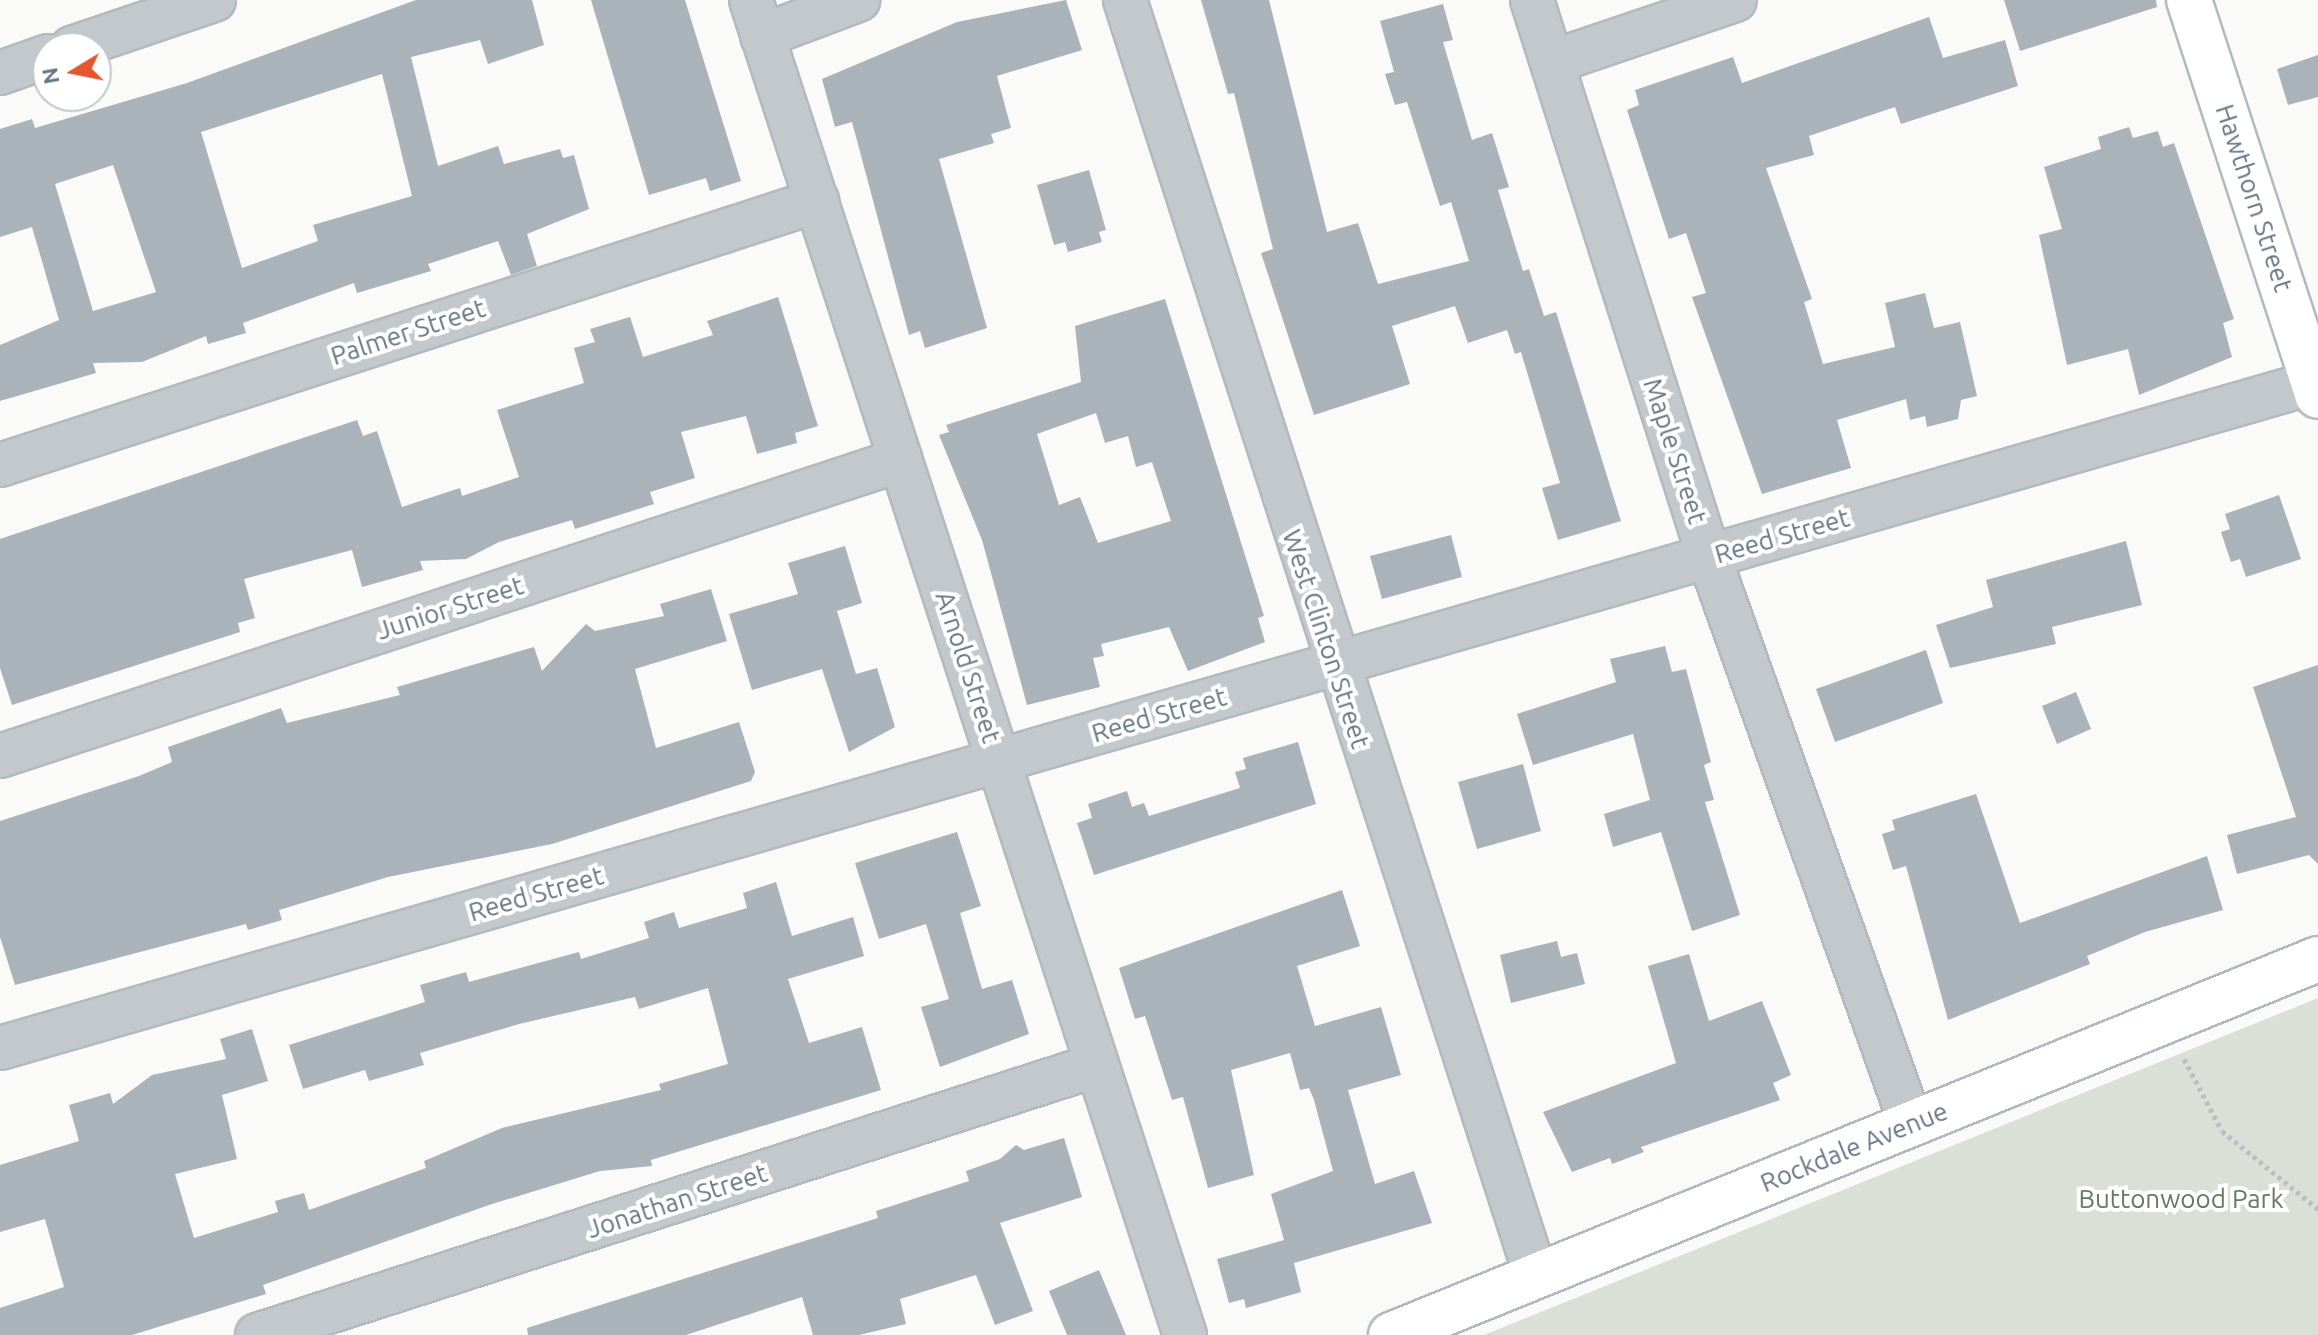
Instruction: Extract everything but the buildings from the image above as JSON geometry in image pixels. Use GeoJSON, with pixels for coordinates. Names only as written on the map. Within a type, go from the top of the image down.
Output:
{"type":"FeatureCollection","features":[{"type":"Feature","properties":{"kind":"main road","name":"Hawthorn Street"},"geometry":{"type":"LineString","coordinates":[[2189,0],[2317,386]]}},
{"type":"Feature","properties":{"kind":"main road","name":"Rockdale Avenue"},"geometry":{"type":"LineString","coordinates":[[1391,1335],[2318,959]]}},
{"type":"Feature","properties":{"kind":"street"},"geometry":{"type":"LineString","coordinates":[[112,34],[214,0]]}},
{"type":"Feature","properties":{"kind":"street"},"geometry":{"type":"LineString","coordinates":[[756,18],[858,0]]}},
{"type":"Feature","properties":{"kind":"street","name":"West Clinton Street"},"geometry":{"type":"LineString","coordinates":[[1125,0],[1333,664],[1536,1276]]}},
{"type":"Feature","properties":{"kind":"street","name":"Maple Street"},"geometry":{"type":"LineString","coordinates":[[1532,0],[1709,557],[1911,1124]]}},
{"type":"Feature","properties":{"kind":"street"},"geometry":{"type":"LineString","coordinates":[[1552,62],[1735,0]]}},
{"type":"Feature","properties":{"kind":"street","name":"Arnold Street"},"geometry":{"type":"LineString","coordinates":[[756,18],[1185,1335]]}},
{"type":"Feature","properties":{"kind":"street"},"geometry":{"type":"LineString","coordinates":[[0,73],[32,62]]}},
{"type":"Feature","properties":{"kind":"street","name":"Palmer Street"},"geometry":{"type":"LineString","coordinates":[[0,465],[817,201]]}},
{"type":"Feature","properties":{"kind":"street","name":"Reed Street"},"geometry":{"type":"LineString","coordinates":[[0,1048],[1333,664],[2317,386]]}},
{"type":"Feature","properties":{"kind":"street","name":"Junior Street"},"geometry":{"type":"LineString","coordinates":[[0,756],[901,460]]}},
{"type":"Feature","properties":{"kind":"street","name":"Jonathan Street"},"geometry":{"type":"LineString","coordinates":[[257,1335],[1097,1065]]}},
{"type":"Feature","properties":{"kind":"path"},"geometry":{"type":"LineString","coordinates":[[2170,1020],[2222,1131],[2318,1209]]}},
{"type":"Feature","properties":{"kind":"green space","name":"Buttonwood Park"},"geometry":{"type":"Polygon","coordinates":[[[2318,998],[2318,1335],[1484,1335],[2318,998]]]}}]}
